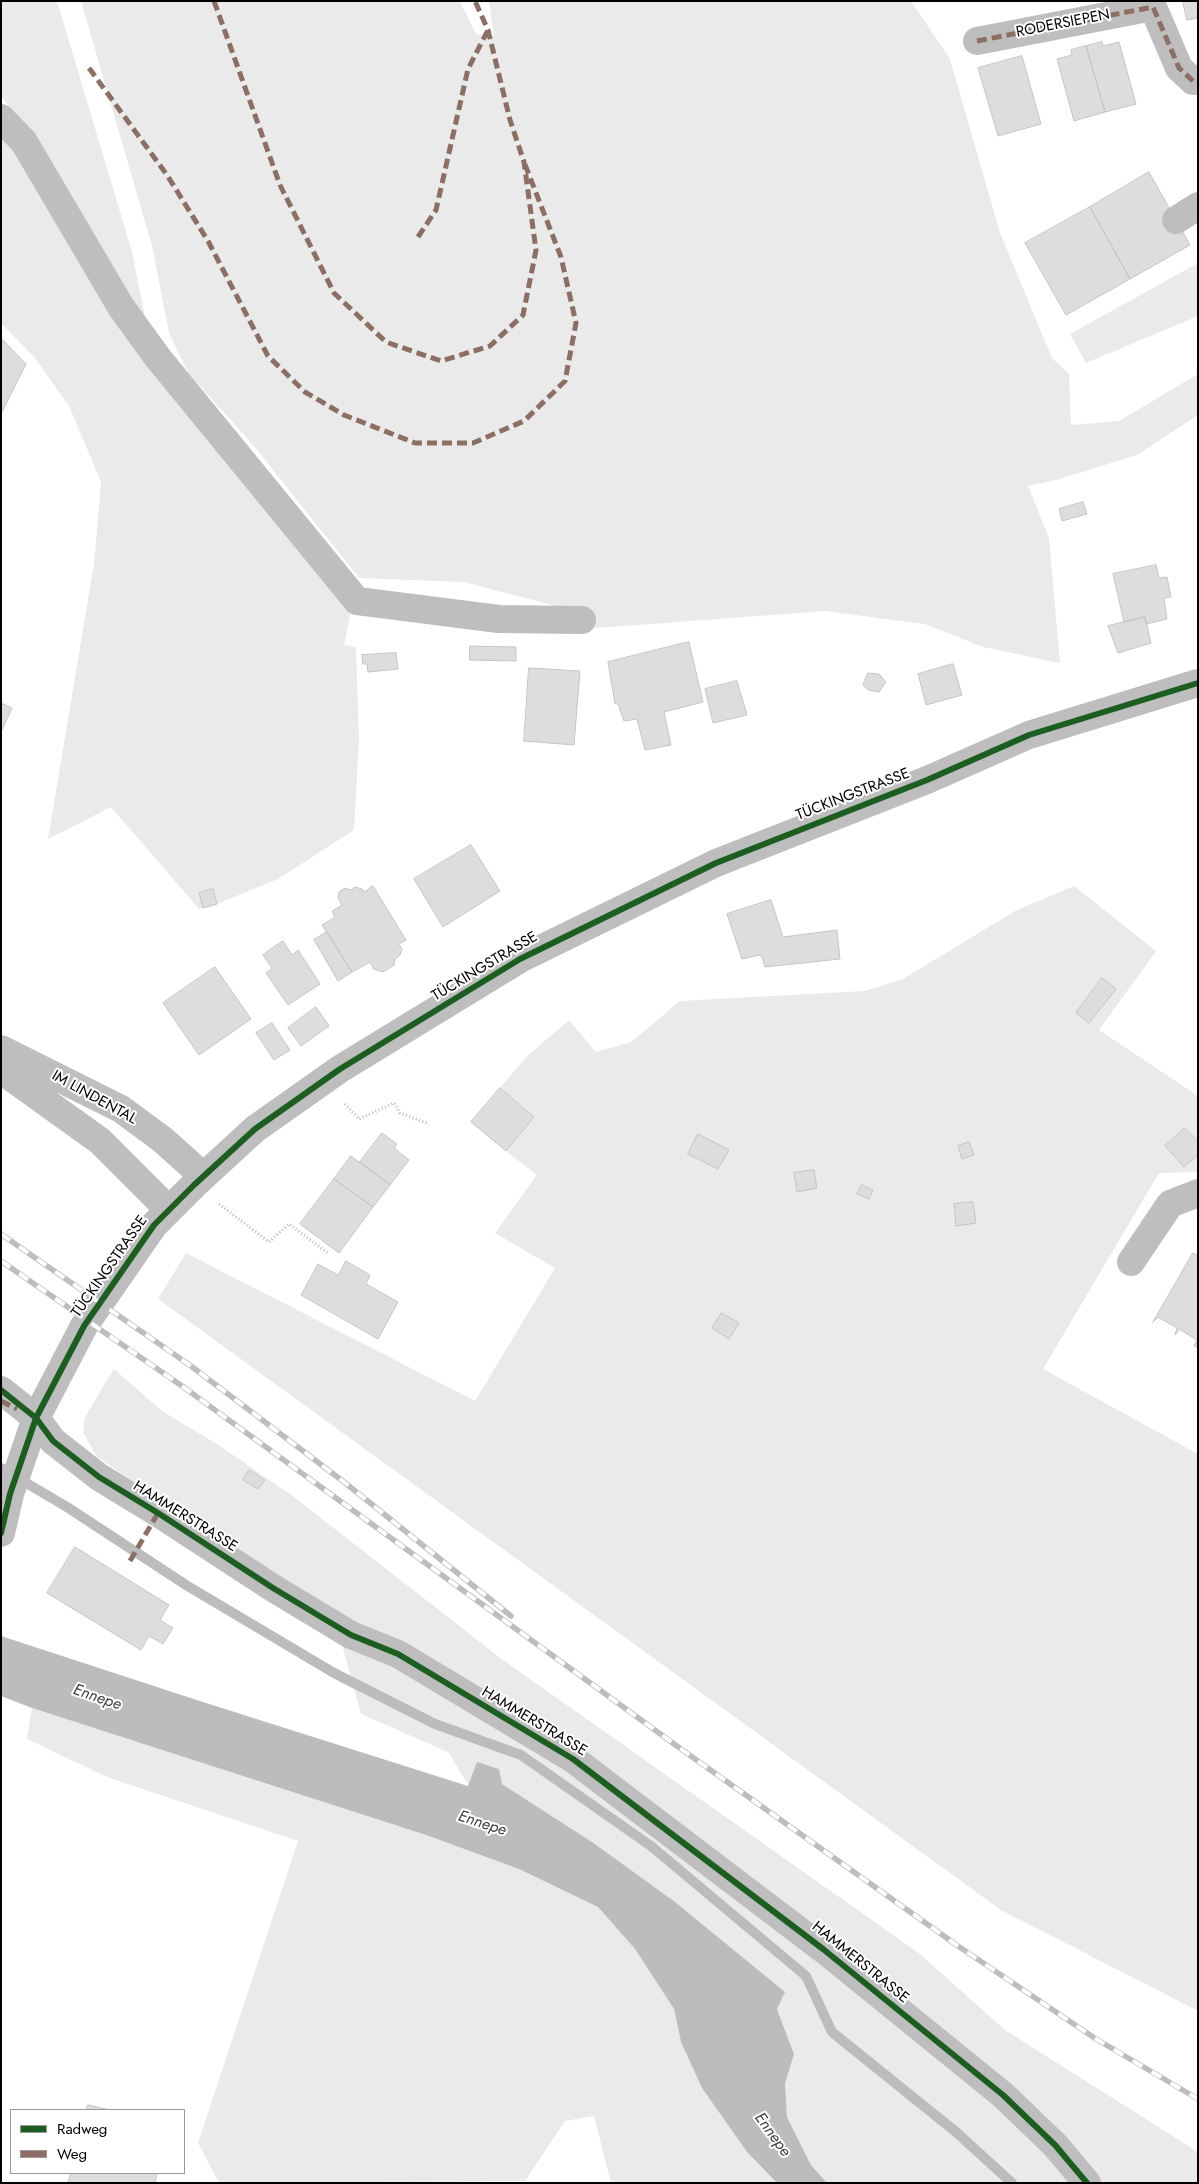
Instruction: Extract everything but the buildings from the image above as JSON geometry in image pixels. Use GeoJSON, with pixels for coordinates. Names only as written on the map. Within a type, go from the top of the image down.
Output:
{"type":"FeatureCollection","features":[{"type":"Feature","properties":{"kind":"street","name":"RODERSIEPEN"},"geometry":{"type":"LineString","coordinates":[[977,41],[1153,7],[1179,68],[1196,83]]}},
{"type":"Feature","properties":{"kind":"street"},"geometry":{"type":"LineString","coordinates":[[1,118],[24,142],[121,307],[158,358],[357,601],[499,619],[582,620]]}},
{"type":"Feature","properties":{"kind":"street","name":"TÜCKINGSTRASSE"},"geometry":{"type":"LineString","coordinates":[[1,1533],[10,1494],[36,1418],[72,1347],[99,1302],[128,1260],[168,1209],[203,1176],[256,1129],[340,1069],[520,959],[716,862],[927,780],[1029,735],[1198,683]]}},
{"type":"Feature","properties":{"kind":"street","name":"IM LINDENTAL"},"geometry":{"type":"LineString","coordinates":[[1,1049],[121,1109],[162,1140],[203,1176]]}},
{"type":"Feature","properties":{"kind":"street","name":"IM LINDENTAL"},"geometry":{"type":"LineString","coordinates":[[1,1070],[100,1141],[168,1209]]}},
{"type":"Feature","properties":{"kind":"street"},"geometry":{"type":"LineString","coordinates":[[1131,1262],[1170,1204],[1198,1193]]}},
{"type":"Feature","properties":{"kind":"street","name":"HAMMERSTRASSE"},"geometry":{"type":"LineString","coordinates":[[1,1390],[36,1418],[53,1441],[99,1477],[273,1588],[351,1634],[398,1654],[573,1759],[823,1948],[1003,2095],[1054,2145],[1087,2183]]}},
{"type":"Feature","properties":{"kind":"path"},"geometry":{"type":"LineString","coordinates":[[324,1081],[359,1119],[394,1103],[400,1113],[429,1124]]}},
{"type":"Feature","properties":{"kind":"path"},"geometry":{"type":"LineString","coordinates":[[230,1213],[269,1242],[289,1224],[328,1252]]}},
{"type":"Feature","properties":{"kind":"shaded area"},"geometry":{"type":"Polygon","coordinates":[[[1,1],[57,1],[132,252],[147,327],[33,138],[1,96],[1,1]]]}},
{"type":"Feature","properties":{"kind":"shaded area"},"geometry":{"type":"Polygon","coordinates":[[[81,1],[460,1],[476,34],[494,36],[489,1],[911,1],[950,59],[1000,233],[1052,358],[1069,374],[1071,425],[1119,421],[1198,374],[1198,415],[1137,455],[1056,480],[1028,486],[1049,538],[1060,663],[983,647],[925,624],[825,611],[596,628],[552,605],[464,582],[359,578],[254,446],[189,374],[169,333],[152,246],[81,1]]]}},
{"type":"Feature","properties":{"kind":"shaded area"},"geometry":{"type":"Polygon","coordinates":[[[1,134],[351,611],[344,645],[356,647],[359,739],[354,830],[278,879],[217,904],[213,889],[199,893],[203,908],[199,909],[111,807],[48,839],[94,564],[101,482],[69,406],[34,357],[1,323],[1,134]]]}},
{"type":"Feature","properties":{"kind":"shaded area"},"geometry":{"type":"Polygon","coordinates":[[[1198,263],[1198,316],[1086,363],[1070,334],[1198,263]]]}},
{"type":"Feature","properties":{"kind":"shaded area"},"geometry":{"type":"Polygon","coordinates":[[[1074,886],[1156,951],[1099,1030],[1198,1096],[1198,1172],[1159,1173],[1043,1369],[1198,1454],[1198,2011],[1001,1910],[158,1299],[186,1253],[475,1401],[555,1268],[495,1233],[537,1175],[506,1151],[534,1117],[500,1088],[527,1056],[569,1020],[596,1052],[631,1042],[680,1001],[865,991],[903,979],[1015,911],[1074,886]]]}},
{"type":"Feature","properties":{"kind":"shaded area"},"geometry":{"type":"Polygon","coordinates":[[[114,1369],[162,1411],[220,1446],[294,1497],[503,1660],[920,1954],[1005,2030],[1198,2152],[1198,2183],[827,2183],[811,2165],[787,2117],[785,2084],[794,2054],[777,2008],[784,1992],[592,1842],[502,1784],[469,1786],[448,1752],[361,1714],[334,1615],[97,1457],[83,1432],[85,1417],[114,1369]]]}},
{"type":"Feature","properties":{"kind":"shaded area"},"geometry":{"type":"Polygon","coordinates":[[[32,1708],[426,1835],[519,1869],[598,1907],[635,1949],[674,2009],[681,2042],[702,2088],[747,2152],[777,2183],[611,2183],[594,2116],[565,2121],[525,2181],[219,2183],[198,2143],[298,1841],[107,1777],[27,1739],[32,1708]]]}},
{"type":"Feature","properties":{"kind":"water","name":"Ennepe"},"geometry":{"type":"Polygon","coordinates":[[[1,1636],[468,1786],[477,1762],[499,1769],[502,1784],[592,1842],[675,1902],[785,1992],[777,2009],[794,2054],[785,2084],[787,2117],[811,2165],[827,2183],[777,2183],[747,2152],[702,2088],[681,2042],[674,2009],[635,1949],[598,1907],[519,1869],[426,1835],[32,1708],[1,1696],[1,1636]]]}},
{"type":"Feature","properties":{"kind":"waterway"},"geometry":{"type":"LineString","coordinates":[[1,1468],[67,1507],[186,1585],[334,1673],[435,1724],[521,1755],[651,1846],[806,1976],[832,2032],[956,2132],[1012,2183]]}},
{"type":"Feature","properties":{"kind":"railway"},"geometry":{"type":"LineString","coordinates":[[1,1234],[191,1366],[344,1482],[511,1616]]}},
{"type":"Feature","properties":{"kind":"railway"},"geometry":{"type":"LineString","coordinates":[[1,1261],[182,1386],[681,1749],[958,1946],[1096,2039],[1198,2099]]}},
{"type":"Feature","properties":{"kind":"marked path"},"geometry":{"type":"LineString","coordinates":[[214,1],[280,185],[334,293],[386,342],[441,361],[490,346],[523,315],[536,250],[524,162],[510,120],[488,30],[475,1]]}},
{"type":"Feature","properties":{"kind":"marked path"},"geometry":{"type":"LineString","coordinates":[[977,41],[1153,7],[1179,68],[1193,81]]}},
{"type":"Feature","properties":{"kind":"marked path"},"geometry":{"type":"LineString","coordinates":[[418,237],[436,210],[468,69],[488,30]]}},
{"type":"Feature","properties":{"kind":"marked path"},"geometry":{"type":"LineString","coordinates":[[89,68],[167,175],[208,241],[268,356],[305,392],[344,415],[415,443],[473,443],[524,421],[565,381],[576,323],[561,257],[524,162]]}},
{"type":"Feature","properties":{"kind":"marked path"},"geometry":{"type":"LineString","coordinates":[[1,1401],[17,1409]]}},
{"type":"Feature","properties":{"kind":"marked path"},"geometry":{"type":"LineString","coordinates":[[130,1561],[158,1513]]}},
{"type":"Feature","properties":{"kind":"cycle path"},"geometry":{"type":"LineString","coordinates":[[1,1533],[10,1494],[36,1418],[84,1326],[154,1225],[255,1129],[340,1069],[520,959],[716,863],[927,780],[1029,735],[1198,683]]}},
{"type":"Feature","properties":{"kind":"cycle path"},"geometry":{"type":"LineString","coordinates":[[1,1390],[36,1418],[53,1441],[99,1477],[273,1588],[351,1635],[398,1654],[573,1759],[823,1949],[1003,2095],[1055,2145],[1087,2183]]}}]}
